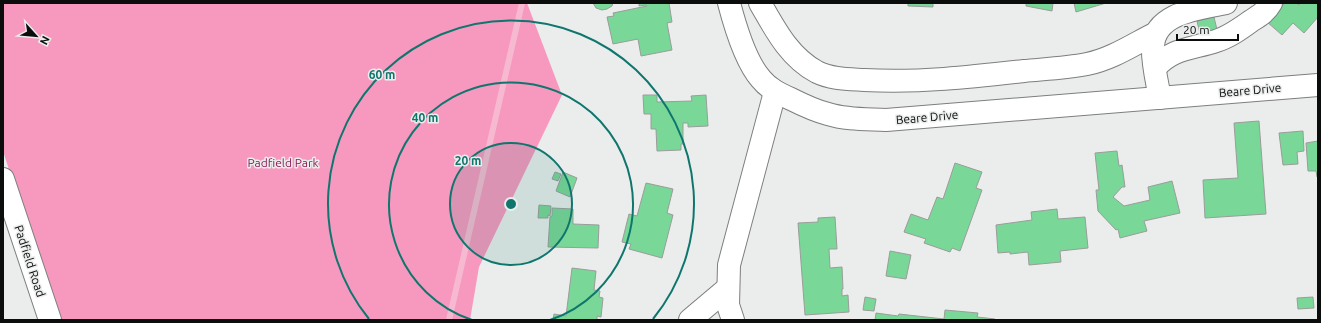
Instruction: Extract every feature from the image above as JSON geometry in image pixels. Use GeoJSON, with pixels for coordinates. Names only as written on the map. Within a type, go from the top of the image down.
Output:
{"type":"FeatureCollection","features":[{"type":"Feature","properties":{"kind":"street","name":"Beare Drive"},"geometry":{"type":"LineString","coordinates":[[729,3],[737,31],[750,63],[760,79],[776,92],[810,108],[830,115],[858,119],[886,120],[1318,84]]}},
{"type":"Feature","properties":{"kind":"street"},"geometry":{"type":"LineString","coordinates":[[760,3],[778,35],[793,53],[817,72],[828,76],[896,82],[978,76],[1088,64],[1110,57],[1156,32],[1165,22],[1182,13],[1226,3]]}},
{"type":"Feature","properties":{"kind":"street"},"geometry":{"type":"LineString","coordinates":[[1155,68],[1169,55],[1183,49],[1224,38],[1234,33],[1266,5]]}},
{"type":"Feature","properties":{"kind":"street"},"geometry":{"type":"LineString","coordinates":[[1156,32],[1153,45],[1160,98]]}},
{"type":"Feature","properties":{"kind":"street"},"geometry":{"type":"LineString","coordinates":[[733,320],[728,305],[729,265],[776,92]]}},
{"type":"Feature","properties":{"kind":"street","name":"Padfield Road"},"geometry":{"type":"LineString","coordinates":[[3,179],[50,320]]}},
{"type":"Feature","properties":{"kind":"street"},"geometry":{"type":"LineString","coordinates":[[690,320],[728,288]]}},
{"type":"Feature","properties":{"kind":"green space","name":"Padfield Park"},"geometry":{"type":"Polygon","coordinates":[[[3,3],[527,3],[562,95],[479,267],[470,320],[58,320],[3,151],[3,3]]]}},
{"type":"Feature","properties":{"kind":"building"},"geometry":{"type":"Polygon","coordinates":[[[593,3],[613,3],[612,6],[602,10],[596,8],[593,3]]]}},
{"type":"Feature","properties":{"kind":"building"},"geometry":{"type":"Polygon","coordinates":[[[639,3],[669,3],[672,22],[667,23],[672,50],[641,56],[638,39],[613,44],[607,17],[614,16],[613,13],[647,6],[639,6],[639,3]]]}},
{"type":"Feature","properties":{"kind":"building"},"geometry":{"type":"Polygon","coordinates":[[[908,3],[933,3],[933,7],[908,6],[908,3]]]}},
{"type":"Feature","properties":{"kind":"building"},"geometry":{"type":"Polygon","coordinates":[[[1026,3],[1053,3],[1052,11],[1026,6],[1026,3]]]}},
{"type":"Feature","properties":{"kind":"building"},"geometry":{"type":"Polygon","coordinates":[[[1074,3],[1106,3],[1076,12],[1074,3]]]}},
{"type":"Feature","properties":{"kind":"building"},"geometry":{"type":"Polygon","coordinates":[[[1285,3],[1296,3],[1299,5],[1300,3],[1318,3],[1318,17],[1304,33],[1293,23],[1282,35],[1267,22],[1285,3]]]}},
{"type":"Feature","properties":{"kind":"building"},"geometry":{"type":"Polygon","coordinates":[[[1214,17],[1218,34],[1201,38],[1197,21],[1214,17]]]}},
{"type":"Feature","properties":{"kind":"building"},"geometry":{"type":"Polygon","coordinates":[[[643,95],[657,95],[657,102],[692,101],[691,96],[706,95],[708,126],[688,127],[688,123],[683,123],[683,144],[681,144],[681,150],[657,151],[656,129],[651,129],[651,114],[644,114],[643,95]]]}},
{"type":"Feature","properties":{"kind":"building"},"geometry":{"type":"Polygon","coordinates":[[[1259,121],[1266,214],[1205,218],[1203,180],[1238,178],[1234,123],[1259,121]]]}},
{"type":"Feature","properties":{"kind":"building"},"geometry":{"type":"Polygon","coordinates":[[[1303,131],[1304,151],[1297,152],[1298,164],[1283,165],[1279,133],[1303,131]]]}},
{"type":"Feature","properties":{"kind":"building"},"geometry":{"type":"Polygon","coordinates":[[[1318,141],[1317,177],[1316,171],[1308,171],[1306,143],[1318,141]]]}},
{"type":"Feature","properties":{"kind":"building"},"geometry":{"type":"Polygon","coordinates":[[[1117,151],[1119,166],[1122,165],[1125,187],[1122,187],[1113,197],[1124,206],[1150,200],[1148,187],[1172,181],[1180,213],[1144,221],[1147,231],[1120,238],[1118,229],[1116,230],[1098,211],[1096,190],[1099,190],[1095,153],[1117,151]]]}},
{"type":"Feature","properties":{"kind":"building"},"geometry":{"type":"Polygon","coordinates":[[[955,163],[982,172],[976,188],[982,190],[960,251],[952,248],[950,252],[924,243],[926,239],[904,232],[911,214],[928,220],[937,197],[943,199],[955,163]]]}},
{"type":"Feature","properties":{"kind":"building"},"geometry":{"type":"Polygon","coordinates":[[[555,172],[561,174],[558,181],[552,179],[555,172]]]}},
{"type":"Feature","properties":{"kind":"building"},"geometry":{"type":"Polygon","coordinates":[[[563,172],[577,178],[570,197],[556,191],[563,172]]]}},
{"type":"Feature","properties":{"kind":"building"},"geometry":{"type":"Polygon","coordinates":[[[646,183],[673,189],[667,213],[673,215],[662,258],[629,249],[631,244],[622,242],[629,214],[637,216],[646,183]]]}},
{"type":"Feature","properties":{"kind":"building"},"geometry":{"type":"Polygon","coordinates":[[[539,205],[551,206],[550,216],[548,215],[548,218],[538,218],[539,205]]]}},
{"type":"Feature","properties":{"kind":"building"},"geometry":{"type":"Polygon","coordinates":[[[552,208],[573,209],[573,224],[599,225],[598,248],[548,247],[552,208]]]}},
{"type":"Feature","properties":{"kind":"building"},"geometry":{"type":"Polygon","coordinates":[[[1057,209],[1058,219],[1085,217],[1088,248],[1060,251],[1061,262],[1029,265],[1028,252],[1010,254],[1010,252],[998,253],[996,225],[1032,220],[1031,212],[1057,209]]]}},
{"type":"Feature","properties":{"kind":"building"},"geometry":{"type":"Polygon","coordinates":[[[835,217],[837,249],[829,249],[830,268],[842,267],[842,296],[848,295],[849,312],[805,315],[798,223],[818,222],[818,218],[835,217]]]}},
{"type":"Feature","properties":{"kind":"building"},"geometry":{"type":"Polygon","coordinates":[[[890,251],[911,255],[906,279],[886,276],[890,251]]]}},
{"type":"Feature","properties":{"kind":"building"},"geometry":{"type":"Polygon","coordinates":[[[572,268],[596,271],[594,290],[600,291],[599,297],[603,298],[601,317],[597,316],[597,320],[553,320],[554,314],[566,316],[572,268]]]}},
{"type":"Feature","properties":{"kind":"building"},"geometry":{"type":"Polygon","coordinates":[[[865,297],[876,299],[874,311],[863,310],[865,297]]]}},
{"type":"Feature","properties":{"kind":"building"},"geometry":{"type":"Polygon","coordinates":[[[1313,297],[1314,308],[1298,309],[1297,298],[1313,297]]]}},
{"type":"Feature","properties":{"kind":"building"},"geometry":{"type":"Polygon","coordinates":[[[945,310],[978,313],[977,317],[995,320],[875,320],[876,313],[944,319],[945,310]]]}},
{"type":"Feature","properties":{"kind":"waterway"},"geometry":{"type":"LineString","coordinates":[[449,320],[522,3]]}}]}
